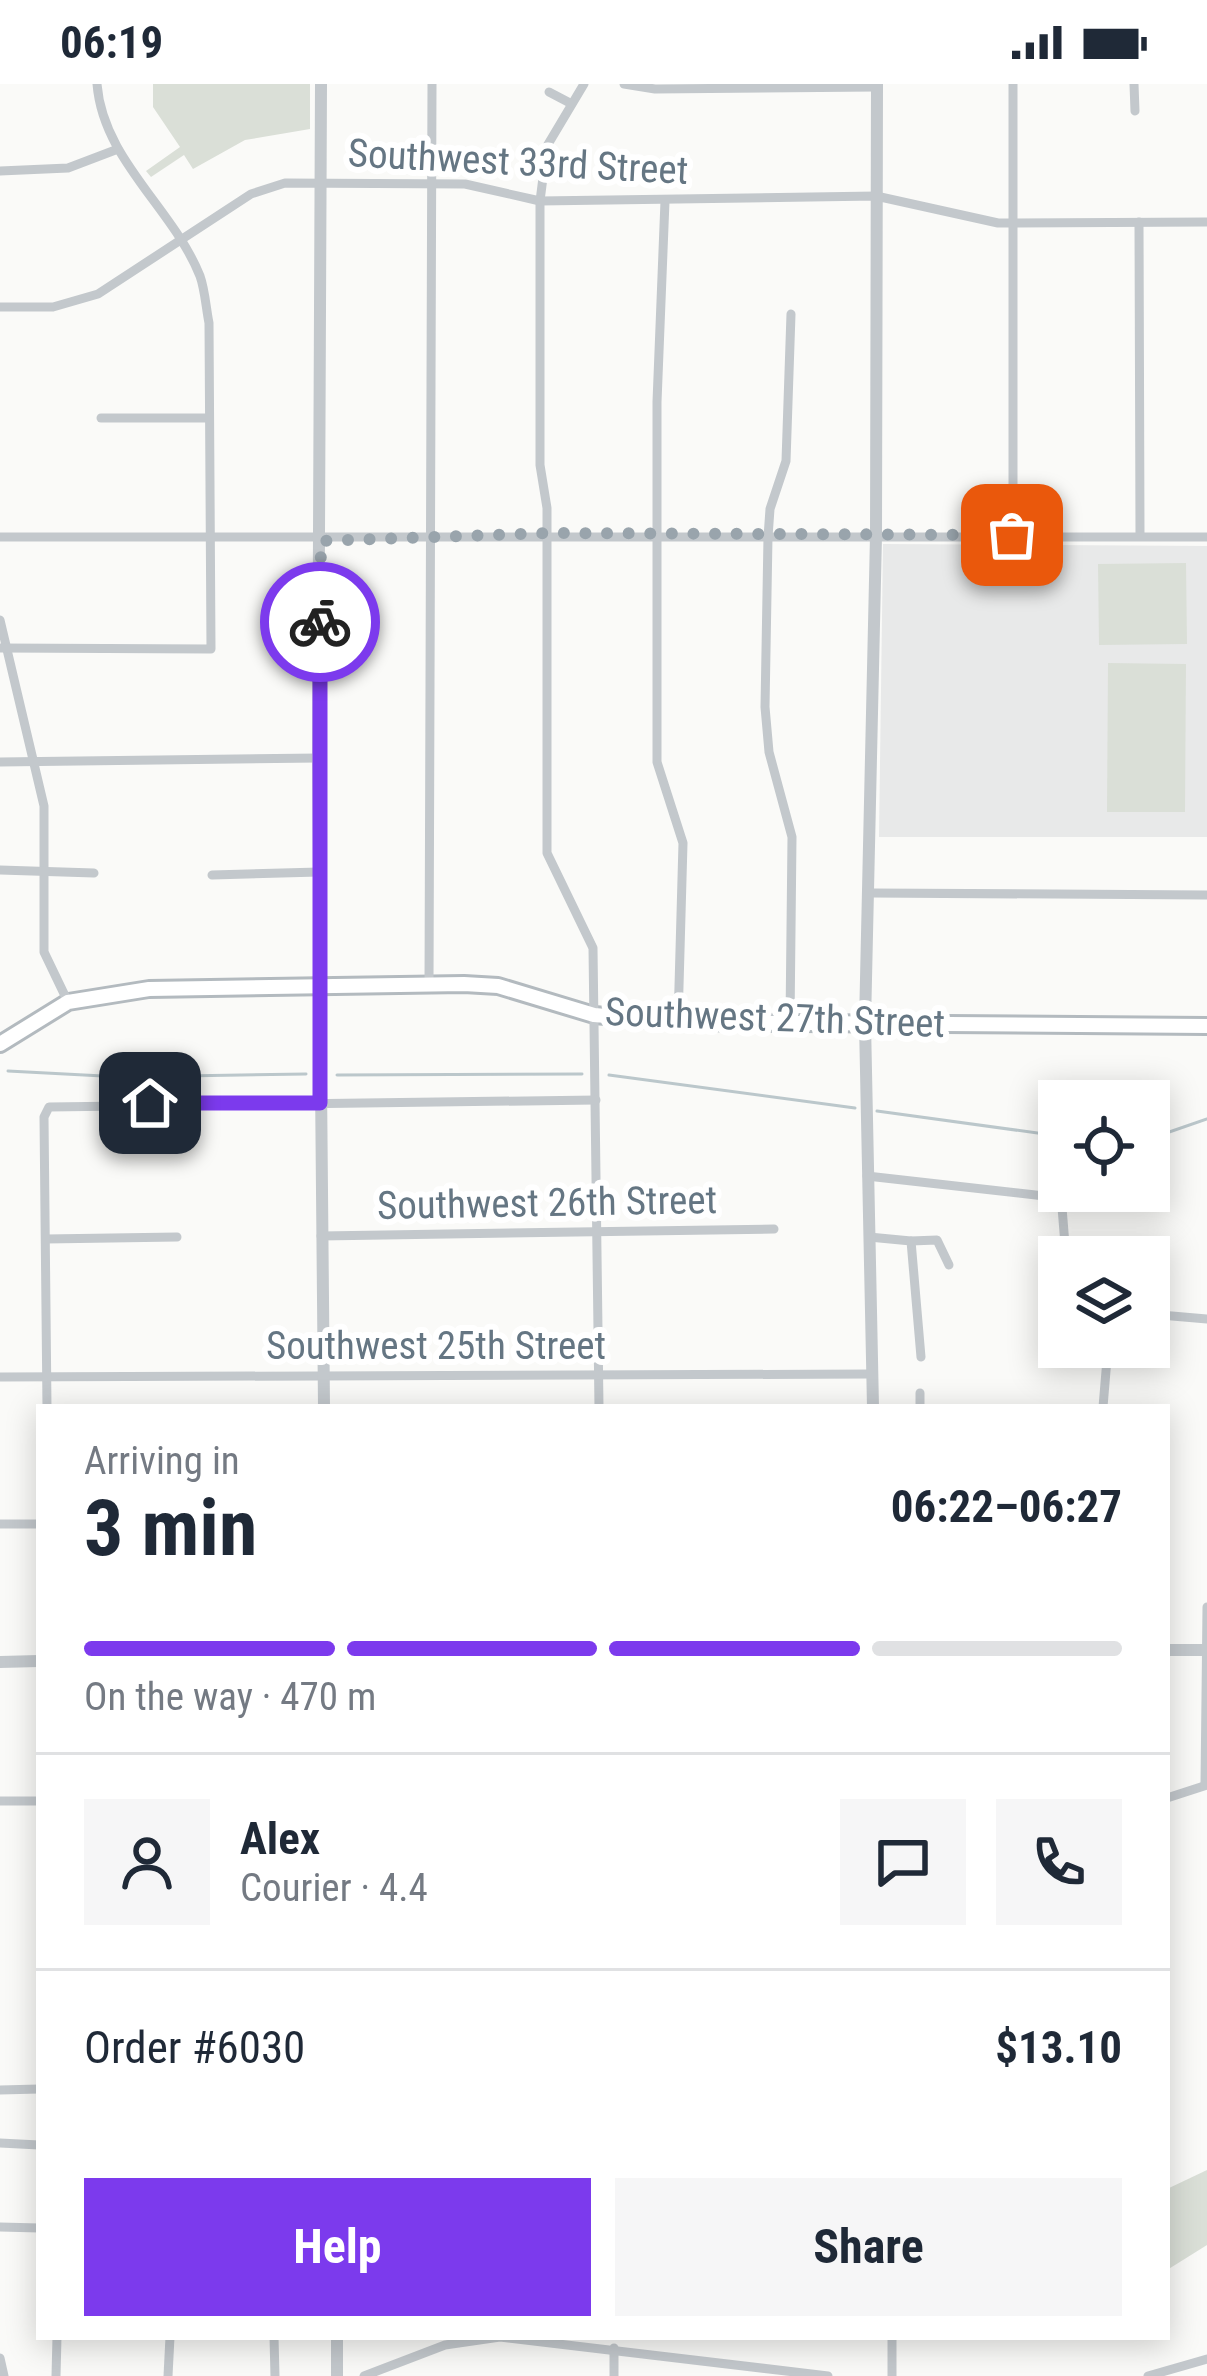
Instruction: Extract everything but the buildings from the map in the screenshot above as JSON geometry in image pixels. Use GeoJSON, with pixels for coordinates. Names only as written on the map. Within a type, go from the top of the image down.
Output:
{"type":"FeatureCollection","features":[{"type":"Feature","properties":{"kind":"main road","name":"Southwest 27th Street"},"geometry":{"type":"LineString","coordinates":[[0,1044],[68,1001],[149,988],[498,986],[594,1015],[678,1022],[1207,1026]]}},
{"type":"Feature","properties":{"kind":"street"},"geometry":{"type":"LineString","coordinates":[[4,648],[211,649],[208,323],[201,278],[118,149],[104,122],[97,84]]}},
{"type":"Feature","properties":{"kind":"street"},"geometry":{"type":"LineString","coordinates":[[321,84],[318,758],[324,1404]]}},
{"type":"Feature","properties":{"kind":"street"},"geometry":{"type":"LineString","coordinates":[[429,985],[432,84]]}},
{"type":"Feature","properties":{"kind":"street"},"geometry":{"type":"LineString","coordinates":[[584,84],[548,146],[540,201],[540,465],[548,533],[548,853],[593,948],[599,1404]]}},
{"type":"Feature","properties":{"kind":"street"},"geometry":{"type":"LineString","coordinates":[[624,84],[655,89],[878,86],[876,536],[865,1023],[873,1404]]}},
{"type":"Feature","properties":{"kind":"street"},"geometry":{"type":"LineString","coordinates":[[1012,535],[1013,84]]}},
{"type":"Feature","properties":{"kind":"street"},"geometry":{"type":"LineString","coordinates":[[1135,84],[1135,111]]}},
{"type":"Feature","properties":{"kind":"street"},"geometry":{"type":"LineString","coordinates":[[549,92],[570,103]]}},
{"type":"Feature","properties":{"kind":"street"},"geometry":{"type":"LineString","coordinates":[[0,171],[68,168],[118,149]]}},
{"type":"Feature","properties":{"kind":"street","name":"Southwest 33rd Street"},"geometry":{"type":"LineString","coordinates":[[0,307],[53,307],[98,295],[250,194],[285,183],[430,182],[540,201],[876,196],[1016,224],[1207,222]]}},
{"type":"Feature","properties":{"kind":"street"},"geometry":{"type":"LineString","coordinates":[[665,201],[657,762],[683,843],[678,1022]]}},
{"type":"Feature","properties":{"kind":"street"},"geometry":{"type":"LineString","coordinates":[[1139,222],[1140,535]]}},
{"type":"Feature","properties":{"kind":"street"},"geometry":{"type":"LineString","coordinates":[[790,1022],[792,837],[769,752],[765,707],[768,537],[770,509],[786,461],[791,314]]}},
{"type":"Feature","properties":{"kind":"street"},"geometry":{"type":"LineString","coordinates":[[100,418],[208,418]]}},
{"type":"Feature","properties":{"kind":"street"},"geometry":{"type":"LineString","coordinates":[[0,537],[321,541],[548,533],[1207,536]]}},
{"type":"Feature","properties":{"kind":"street"},"geometry":{"type":"LineString","coordinates":[[0,620],[38,762],[44,952],[68,1001]]}},
{"type":"Feature","properties":{"kind":"street"},"geometry":{"type":"LineString","coordinates":[[0,762],[318,758]]}},
{"type":"Feature","properties":{"kind":"street"},"geometry":{"type":"LineString","coordinates":[[0,870],[94,873]]}},
{"type":"Feature","properties":{"kind":"street"},"geometry":{"type":"LineString","coordinates":[[212,875],[319,872]]}},
{"type":"Feature","properties":{"kind":"street"},"geometry":{"type":"LineString","coordinates":[[871,893],[1207,895]]}},
{"type":"Feature","properties":{"kind":"street"},"geometry":{"type":"LineString","coordinates":[[47,1404],[44,1117],[50,1107],[64,1103],[596,1100]]}},
{"type":"Feature","properties":{"kind":"street"},"geometry":{"type":"LineString","coordinates":[[868,1177],[1038,1193]]}},
{"type":"Feature","properties":{"kind":"street","name":"Southwest 26th Street"},"geometry":{"type":"LineString","coordinates":[[321,1235],[774,1229]]}},
{"type":"Feature","properties":{"kind":"street"},"geometry":{"type":"LineString","coordinates":[[46,1239],[177,1237]]}},
{"type":"Feature","properties":{"kind":"street"},"geometry":{"type":"LineString","coordinates":[[868,1237],[938,1240],[949,1265]]}},
{"type":"Feature","properties":{"kind":"street"},"geometry":{"type":"LineString","coordinates":[[911,1241],[921,1357]]}},
{"type":"Feature","properties":{"kind":"street"},"geometry":{"type":"LineString","coordinates":[[1170,1316],[1207,1319]]}},
{"type":"Feature","properties":{"kind":"street"},"geometry":{"type":"LineString","coordinates":[[1103,1404],[1106,1368]]}},
{"type":"Feature","properties":{"kind":"street","name":"Southwest 25th Street"},"geometry":{"type":"LineString","coordinates":[[0,1377],[871,1374]]}},
{"type":"Feature","properties":{"kind":"street"},"geometry":{"type":"LineString","coordinates":[[920,1393],[920,1404]]}},
{"type":"Feature","properties":{"kind":"street"},"geometry":{"type":"LineString","coordinates":[[0,1524],[36,1524]]}},
{"type":"Feature","properties":{"kind":"street"},"geometry":{"type":"LineString","coordinates":[[1170,1797],[1206,1785],[1207,1607]]}},
{"type":"Feature","properties":{"kind":"street"},"geometry":{"type":"LineString","coordinates":[[1170,1650],[1206,1650]]}},
{"type":"Feature","properties":{"kind":"street"},"geometry":{"type":"LineString","coordinates":[[0,1661],[36,1661]]}},
{"type":"Feature","properties":{"kind":"street"},"geometry":{"type":"LineString","coordinates":[[0,1801],[36,1801]]}},
{"type":"Feature","properties":{"kind":"street"},"geometry":{"type":"LineString","coordinates":[[0,2090],[36,2089]]}},
{"type":"Feature","properties":{"kind":"street"},"geometry":{"type":"LineString","coordinates":[[0,2143],[36,2146]]}},
{"type":"Feature","properties":{"kind":"street"},"geometry":{"type":"LineString","coordinates":[[0,2227],[36,2228]]}},
{"type":"Feature","properties":{"kind":"street"},"geometry":{"type":"LineString","coordinates":[[56,2376],[57,2340]]}},
{"type":"Feature","properties":{"kind":"street"},"geometry":{"type":"LineString","coordinates":[[169,2376],[170,2340]]}},
{"type":"Feature","properties":{"kind":"street"},"geometry":{"type":"LineString","coordinates":[[274,2340],[275,2376]]}},
{"type":"Feature","properties":{"kind":"street"},"geometry":{"type":"LineString","coordinates":[[337,2340],[337,2376]]}},
{"type":"Feature","properties":{"kind":"street"},"geometry":{"type":"LineString","coordinates":[[364,2376],[422,2351],[471,2340]]}},
{"type":"Feature","properties":{"kind":"street"},"geometry":{"type":"LineString","coordinates":[[544,2340],[828,2376]]}},
{"type":"Feature","properties":{"kind":"street"},"geometry":{"type":"LineString","coordinates":[[892,2340],[892,2376]]}},
{"type":"Feature","properties":{"kind":"street"},"geometry":{"type":"LineString","coordinates":[[614,2348],[614,2376]]}},
{"type":"Feature","properties":{"kind":"street"},"geometry":{"type":"LineString","coordinates":[[0,2358],[4,2376]]}},
{"type":"Feature","properties":{"kind":"street"},"geometry":{"type":"LineString","coordinates":[[1148,2376],[1207,2359]]}},
{"type":"Feature","properties":{"kind":"shaded area"},"geometry":{"type":"Polygon","coordinates":[[[153,84],[310,84],[310,129],[245,140],[193,169],[184,155],[151,177],[146,171],[180,147],[153,107],[153,84]]]}},
{"type":"Feature","properties":{"kind":"shaded area"},"geometry":{"type":"Polygon","coordinates":[[[883,544],[1207,546],[1207,837],[879,837],[883,544]]]}},
{"type":"Feature","properties":{"kind":"shaded area"},"geometry":{"type":"Polygon","coordinates":[[[1186,563],[1187,644],[1099,645],[1098,564],[1186,563]]]}},
{"type":"Feature","properties":{"kind":"shaded area"},"geometry":{"type":"Polygon","coordinates":[[[1108,663],[1186,664],[1185,812],[1107,812],[1108,663]]]}},
{"type":"Feature","properties":{"kind":"shaded area"},"geometry":{"type":"Polygon","coordinates":[[[1207,2170],[1207,2245],[1170,2268],[1170,2188],[1207,2170]]]}},
{"type":"Feature","properties":{"kind":"waterway"},"geometry":{"type":"LineString","coordinates":[[8,1071],[122,1077],[306,1074]]}},
{"type":"Feature","properties":{"kind":"waterway"},"geometry":{"type":"LineString","coordinates":[[337,1075],[582,1074]]}},
{"type":"Feature","properties":{"kind":"waterway"},"geometry":{"type":"LineString","coordinates":[[609,1075],[855,1108]]}},
{"type":"Feature","properties":{"kind":"waterway"},"geometry":{"type":"LineString","coordinates":[[877,1111],[1038,1133]]}},
{"type":"Feature","properties":{"kind":"waterway"},"geometry":{"type":"LineString","coordinates":[[1170,1132],[1207,1119]]}},
{"type":"Feature","properties":{"kind":"way so far"},"geometry":{"type":"LineString","coordinates":[[320,622],[321,541],[548,533],[1012,535]]}},
{"type":"Feature","properties":{"kind":"route"},"geometry":{"type":"LineString","coordinates":[[150,1103],[320,1103],[320,622]]}}]}
